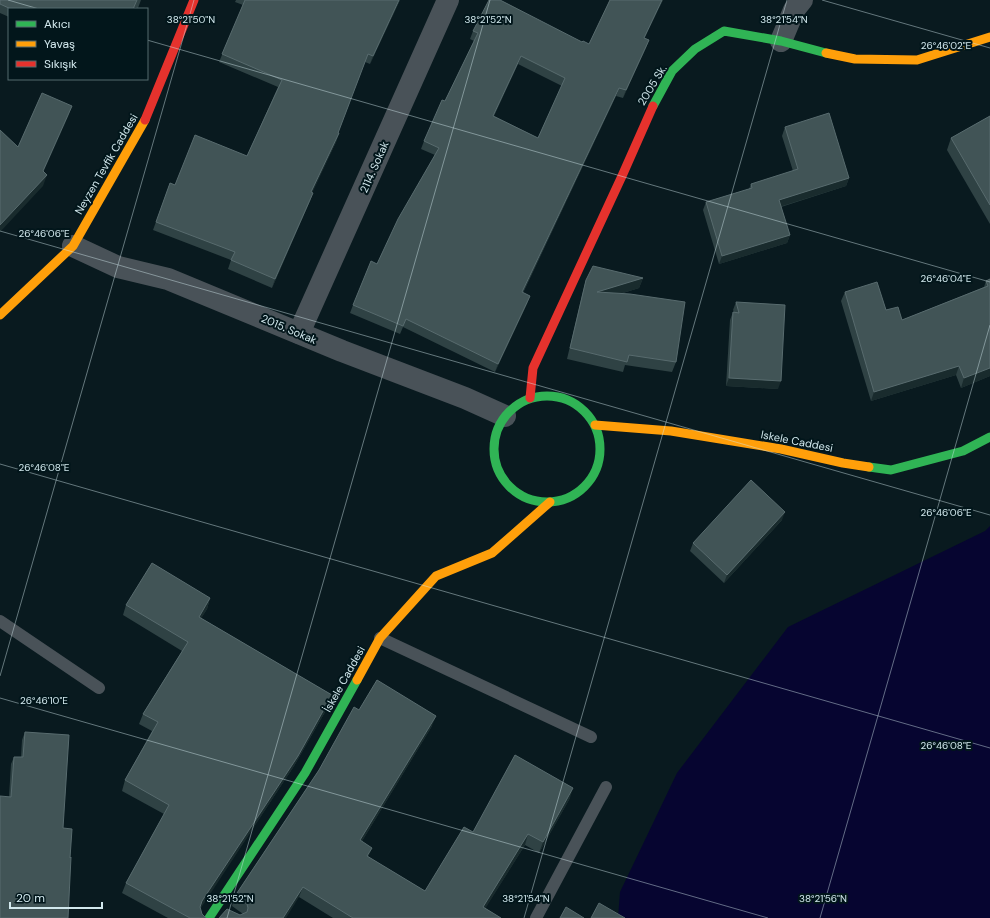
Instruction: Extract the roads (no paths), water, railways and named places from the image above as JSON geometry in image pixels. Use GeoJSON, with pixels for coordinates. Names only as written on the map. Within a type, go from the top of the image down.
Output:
{"type":"FeatureCollection","features":[{"type":"Feature","properties":{"kind":"street","name":"Neyzen Tevfik Caddesi"},"geometry":{"type":"LineString","coordinates":[[0,315],[73,246],[143,126],[194,0]]}},
{"type":"Feature","properties":{"kind":"street","name":"2114. Sokak"},"geometry":{"type":"LineString","coordinates":[[299,334],[448,0]]}},
{"type":"Feature","properties":{"kind":"street"},"geometry":{"type":"LineString","coordinates":[[781,41],[794,10],[802,0]]}},
{"type":"Feature","properties":{"kind":"street","name":"2005 Sk."},"geometry":{"type":"LineString","coordinates":[[530,398],[533,368],[622,176],[649,113],[672,71],[695,49],[724,31],[781,41],[817,51],[855,59],[917,60],[990,37]]}},
{"type":"Feature","properties":{"kind":"street","name":"2015. Sokak"},"geometry":{"type":"LineString","coordinates":[[73,246],[118,267],[168,280],[299,334],[464,398],[505,416]]}},
{"type":"Feature","properties":{"kind":"street"},"geometry":{"type":"LineString","coordinates":[[545,396],[560,397],[574,403],[586,412],[595,425],[600,439],[600,454],[596,469],[589,482],[578,492],[565,499],[550,502],[534,501],[521,495],[509,486],[500,474],[495,459],[494,444],[498,429],[505,416],[516,406],[530,398],[545,396]]}},
{"type":"Feature","properties":{"kind":"street","name":"Iskele Caddesi"},"geometry":{"type":"LineString","coordinates":[[595,425],[671,431],[781,450],[843,463],[891,470],[963,451],[990,437]]}},
{"type":"Feature","properties":{"kind":"street","name":"İskele Caddesi"},"geometry":{"type":"LineString","coordinates":[[209,918],[220,909],[305,772],[380,638],[436,576],[492,553],[550,502]]}},
{"type":"Feature","properties":{"kind":"lane"},"geometry":{"type":"LineString","coordinates":[[0,621],[99,688]]}},
{"type":"Feature","properties":{"kind":"lane"},"geometry":{"type":"LineString","coordinates":[[380,638],[591,737]]}},
{"type":"Feature","properties":{"kind":"lane"},"geometry":{"type":"LineString","coordinates":[[536,918],[606,787]]}}]}
